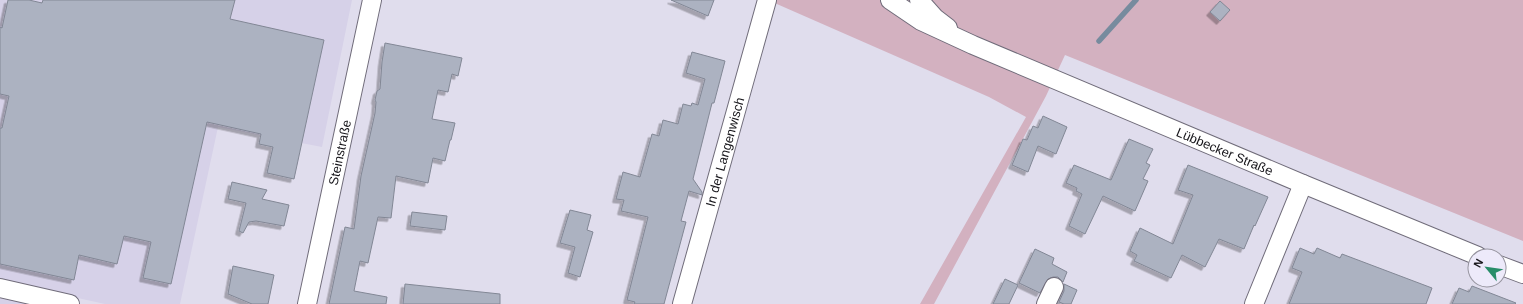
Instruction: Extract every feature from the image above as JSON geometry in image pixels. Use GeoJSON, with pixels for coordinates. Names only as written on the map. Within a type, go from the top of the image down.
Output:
{"type":"FeatureCollection","features":[{"type":"Feature","properties":{"kind":"street","name":"Steinstraße"},"geometry":{"type":"LineString","coordinates":[[307,304],[372,0]]}},
{"type":"Feature","properties":{"kind":"street","name":"In der Langenwisch"},"geometry":{"type":"LineString","coordinates":[[682,304],[767,0]]}},
{"type":"Feature","properties":{"kind":"street","name":"Lübbecker Straße"},"geometry":{"type":"LineString","coordinates":[[890,0],[921,22],[973,46],[1467,251]]}},
{"type":"Feature","properties":{"kind":"street","name":"Lübbecker Straße"},"geometry":{"type":"LineString","coordinates":[[919,0],[935,18],[973,46]]}},
{"type":"Feature","properties":{"kind":"street"},"geometry":{"type":"LineString","coordinates":[[1254,304],[1303,184]]}},
{"type":"Feature","properties":{"kind":"street"},"geometry":{"type":"LineString","coordinates":[[1507,268],[1523,274]]}},
{"type":"Feature","properties":{"kind":"street"},"geometry":{"type":"LineString","coordinates":[[1046,304],[1054,287]]}},
{"type":"Feature","properties":{"kind":"street"},"geometry":{"type":"LineString","coordinates":[[0,288],[38,301],[70,304]]}},
{"type":"Feature","properties":{"kind":"shaded area"},"geometry":{"type":"Polygon","coordinates":[[[0,0],[352,0],[322,147],[218,127],[180,304],[105,304],[55,293],[53,304],[0,304],[0,0]]]}},
{"type":"Feature","properties":{"kind":"shaded area"},"geometry":{"type":"Polygon","coordinates":[[[1523,0],[1523,241],[1065,55],[1046,96],[934,304],[920,304],[1026,117],[989,97],[770,1],[1523,0]]]}},
{"type":"Feature","properties":{"kind":"building"},"geometry":{"type":"Polygon","coordinates":[[[8,0],[29,0],[42,3],[43,0],[235,0],[230,19],[324,40],[294,179],[267,173],[273,147],[259,144],[261,134],[207,122],[171,284],[143,278],[151,242],[124,236],[117,264],[79,255],[74,280],[0,264],[0,128],[2,128],[9,96],[0,94],[0,27],[2,28],[8,0]]]}},
{"type":"Feature","properties":{"kind":"building"},"geometry":{"type":"Polygon","coordinates":[[[671,0],[714,0],[708,16],[671,0]]]}},
{"type":"Feature","properties":{"kind":"building"},"geometry":{"type":"Polygon","coordinates":[[[1220,1],[1230,10],[1220,21],[1210,12],[1220,1]]]}},
{"type":"Feature","properties":{"kind":"building"},"geometry":{"type":"Polygon","coordinates":[[[385,43],[462,58],[458,76],[452,74],[448,92],[438,90],[432,119],[455,123],[445,161],[433,158],[428,183],[396,176],[391,218],[378,217],[368,263],[360,261],[354,291],[387,297],[386,304],[329,304],[345,227],[354,229],[361,176],[375,113],[375,100],[377,91],[380,89],[385,43]]]}},
{"type":"Feature","properties":{"kind":"building"},"geometry":{"type":"Polygon","coordinates":[[[692,52],[725,61],[714,103],[712,103],[693,179],[702,192],[702,195],[689,191],[681,221],[686,222],[664,304],[634,304],[635,302],[627,300],[648,217],[621,211],[624,200],[616,199],[623,172],[640,177],[652,134],[659,136],[663,120],[678,124],[683,104],[691,106],[692,103],[698,105],[705,79],[686,73],[692,52]]]}},
{"type":"Feature","properties":{"kind":"building"},"geometry":{"type":"Polygon","coordinates":[[[1043,116],[1067,127],[1056,154],[1038,146],[1028,172],[1012,165],[1023,139],[1027,140],[1033,126],[1038,128],[1043,116]]]}},
{"type":"Feature","properties":{"kind":"building"},"geometry":{"type":"Polygon","coordinates":[[[1129,139],[1153,149],[1146,163],[1150,165],[1143,179],[1148,181],[1135,211],[1103,196],[1085,234],[1069,226],[1082,194],[1076,191],[1077,188],[1066,183],[1074,165],[1111,180],[1129,139]]]}},
{"type":"Feature","properties":{"kind":"building"},"geometry":{"type":"Polygon","coordinates":[[[1188,165],[1268,197],[1244,249],[1219,239],[1205,267],[1182,255],[1171,278],[1134,261],[1137,255],[1130,251],[1140,228],[1173,244],[1193,195],[1178,190],[1188,165]]]}},
{"type":"Feature","properties":{"kind":"building"},"geometry":{"type":"Polygon","coordinates":[[[232,182],[267,190],[262,199],[289,205],[284,226],[256,221],[249,222],[243,233],[239,231],[246,203],[228,199],[232,182]]]}},
{"type":"Feature","properties":{"kind":"building"},"geometry":{"type":"Polygon","coordinates":[[[570,210],[591,215],[587,230],[593,232],[580,277],[568,273],[575,247],[560,243],[570,210]]]}},
{"type":"Feature","properties":{"kind":"building"},"geometry":{"type":"Polygon","coordinates":[[[412,212],[447,216],[445,230],[410,226],[412,212]]]}},
{"type":"Feature","properties":{"kind":"building"},"geometry":{"type":"Polygon","coordinates":[[[1300,248],[1314,254],[1317,248],[1340,258],[1342,254],[1432,288],[1426,304],[1289,304],[1302,272],[1292,268],[1300,248]]]}},
{"type":"Feature","properties":{"kind":"building"},"geometry":{"type":"Polygon","coordinates":[[[1035,249],[1054,258],[1052,264],[1067,272],[1063,282],[1058,277],[1048,279],[1040,293],[1019,283],[1035,249]]]}},
{"type":"Feature","properties":{"kind":"building"},"geometry":{"type":"Polygon","coordinates":[[[233,266],[274,275],[268,304],[252,304],[228,294],[233,266]]]}},
{"type":"Feature","properties":{"kind":"building"},"geometry":{"type":"Polygon","coordinates":[[[1005,279],[1018,285],[1009,304],[993,304],[1005,279]]]}},
{"type":"Feature","properties":{"kind":"building"},"geometry":{"type":"Polygon","coordinates":[[[405,284],[500,294],[500,304],[403,304],[405,284]]]}},
{"type":"Feature","properties":{"kind":"building"},"geometry":{"type":"Polygon","coordinates":[[[1064,284],[1077,290],[1071,304],[1059,302],[1064,291],[1064,284]]]}},
{"type":"Feature","properties":{"kind":"building"},"geometry":{"type":"Polygon","coordinates":[[[1459,288],[1469,292],[1471,288],[1477,288],[1516,303],[1452,304],[1459,288]]]}},
{"type":"Feature","properties":{"kind":"waterway"},"geometry":{"type":"LineString","coordinates":[[1099,41],[1136,0]]}}]}
